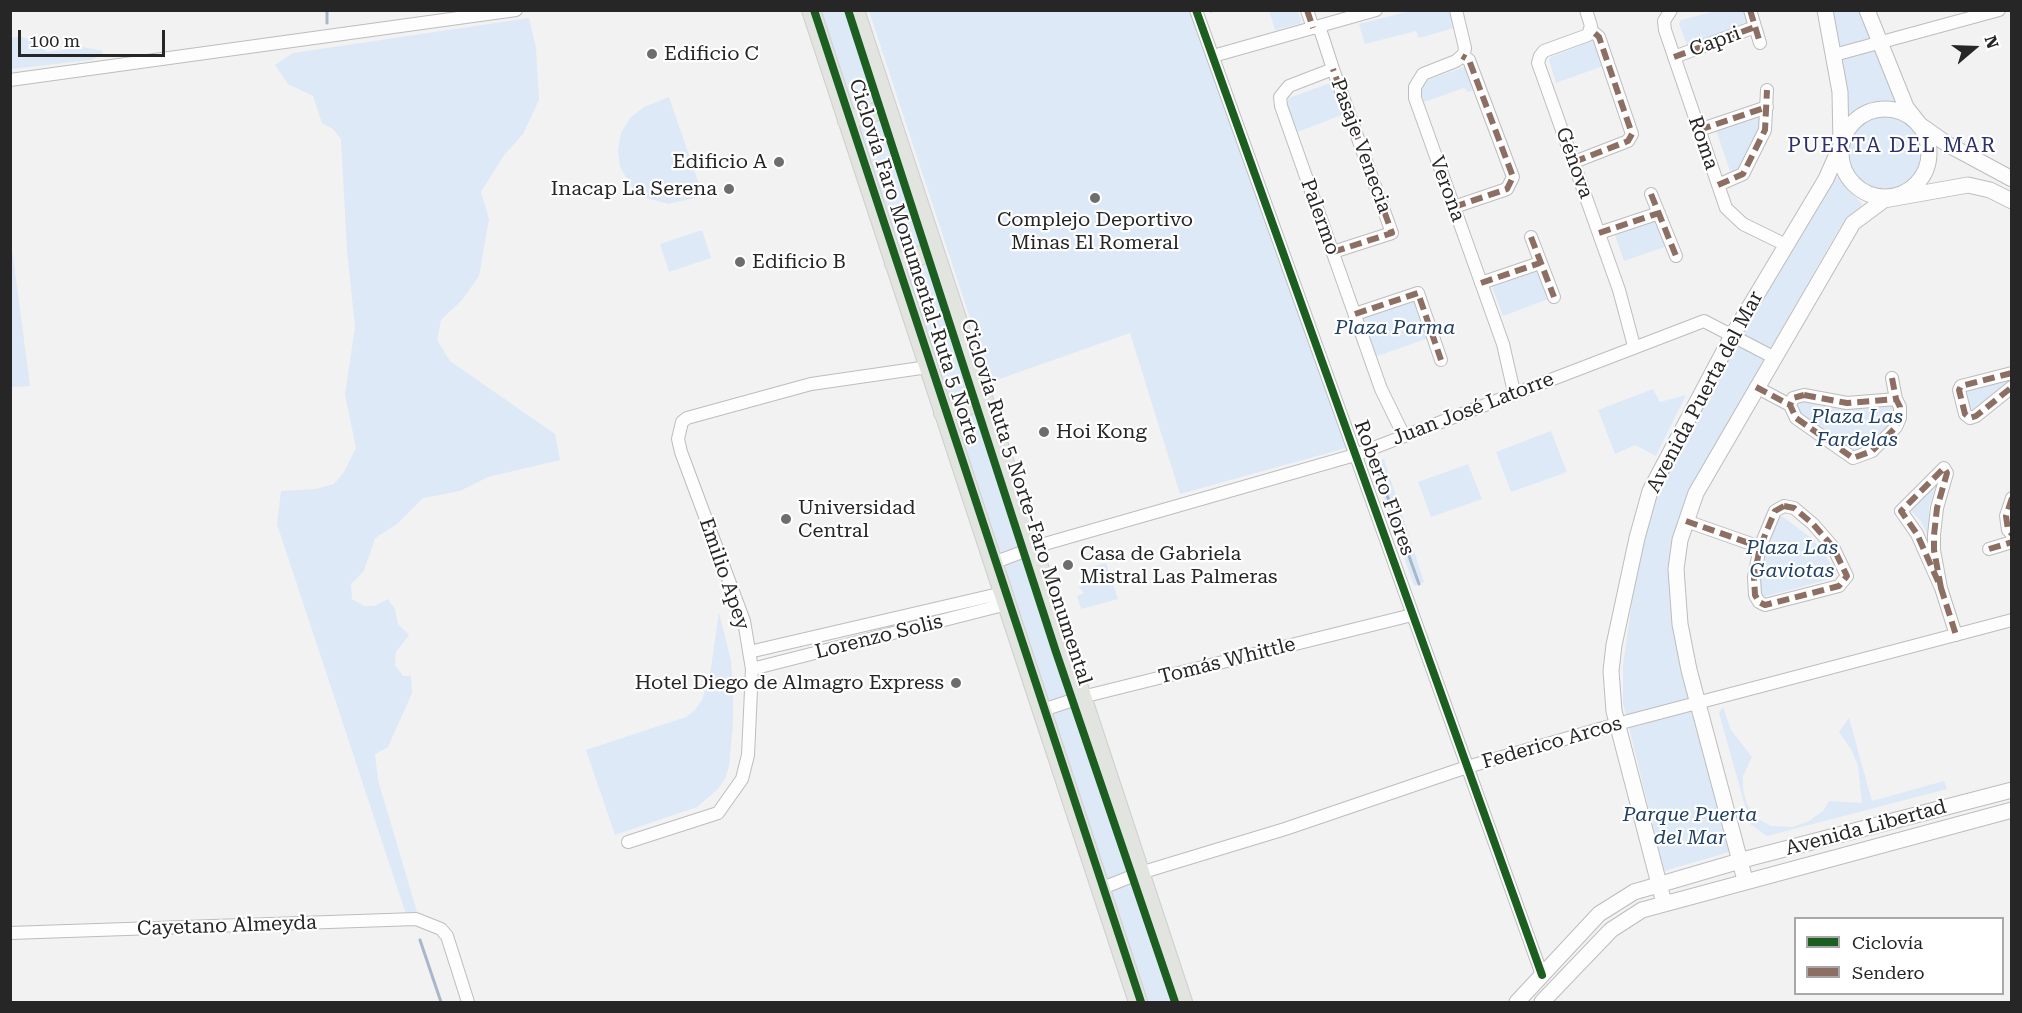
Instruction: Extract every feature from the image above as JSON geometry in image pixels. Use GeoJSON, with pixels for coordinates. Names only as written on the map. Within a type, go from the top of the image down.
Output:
{"type":"FeatureCollection","features":[{"type":"Feature","properties":{"kind":"main road"},"geometry":{"type":"LineString","coordinates":[[811,10],[1138,1002]]}},
{"type":"Feature","properties":{"kind":"main road"},"geometry":{"type":"LineString","coordinates":[[855,10],[1183,1002]]}},
{"type":"Feature","properties":{"kind":"main road"},"geometry":{"type":"LineString","coordinates":[[847,121],[887,108]]}},
{"type":"Feature","properties":{"kind":"main road"},"geometry":{"type":"LineString","coordinates":[[894,264],[934,251]]}},
{"type":"Feature","properties":{"kind":"main road"},"geometry":{"type":"LineString","coordinates":[[943,413],[984,401]]}},
{"type":"Feature","properties":{"kind":"street"},"geometry":{"type":"LineString","coordinates":[[10,80],[516,10]]}},
{"type":"Feature","properties":{"kind":"street","name":"Roberto Flores"},"geometry":{"type":"LineString","coordinates":[[1196,10],[1542,975]]}},
{"type":"Feature","properties":{"kind":"street"},"geometry":{"type":"LineString","coordinates":[[1307,10],[1334,69]]}},
{"type":"Feature","properties":{"kind":"street"},"geometry":{"type":"LineString","coordinates":[[1213,56],[1376,10]]}},
{"type":"Feature","properties":{"kind":"street"},"geometry":{"type":"LineString","coordinates":[[1454,207],[1507,189],[1513,177],[1469,60],[1462,56],[1465,48],[1456,10]]}},
{"type":"Feature","properties":{"kind":"street"},"geometry":{"type":"LineString","coordinates":[[1574,162],[1628,141],[1632,134],[1599,38],[1591,30],[1586,10]]}},
{"type":"Feature","properties":{"kind":"street","name":"Roma"},"geometry":{"type":"LineString","coordinates":[[1671,10],[1664,21],[1674,57],[1726,208],[1734,218],[1786,245]]}},
{"type":"Feature","properties":{"kind":"street"},"geometry":{"type":"LineString","coordinates":[[1750,10],[1760,43]]}},
{"type":"Feature","properties":{"kind":"street","name":"Avenida Puerta del Mar"},"geometry":{"type":"LineString","coordinates":[[1825,10],[1840,92],[1843,168],[1857,187],[1878,197],[1901,195]]}},
{"type":"Feature","properties":{"kind":"street"},"geometry":{"type":"LineString","coordinates":[[1867,10],[1906,107],[1920,125],[1947,144],[2012,178]]}},
{"type":"Feature","properties":{"kind":"street"},"geometry":{"type":"LineString","coordinates":[[1834,55],[1999,10]]}},
{"type":"Feature","properties":{"kind":"street","name":"Capri"},"geometry":{"type":"LineString","coordinates":[[1674,57],[1755,27]]}},
{"type":"Feature","properties":{"kind":"street","name":"Génova"},"geometry":{"type":"LineString","coordinates":[[1591,30],[1586,36],[1544,51],[1538,59],[1619,290],[1634,346]]}},
{"type":"Feature","properties":{"kind":"street","name":"Verona"},"geometry":{"type":"LineString","coordinates":[[1462,56],[1423,74],[1416,82],[1414,93],[1503,344],[1514,392]]}},
{"type":"Feature","properties":{"kind":"street","name":"Palermo"},"geometry":{"type":"LineString","coordinates":[[1334,69],[1289,86],[1282,93],[1280,102],[1382,390],[1404,436]]}},
{"type":"Feature","properties":{"kind":"street","name":"Pasaje Venecia"},"geometry":{"type":"LineString","coordinates":[[1333,252],[1392,233],[1334,69]]}},
{"type":"Feature","properties":{"kind":"street"},"geometry":{"type":"LineString","coordinates":[[1718,185],[1743,174],[1766,130],[1767,90]]}},
{"type":"Feature","properties":{"kind":"street"},"geometry":{"type":"LineString","coordinates":[[1699,130],[1767,106]]}},
{"type":"Feature","properties":{"kind":"street","name":"Avenida Puerta del Mar"},"geometry":{"type":"LineString","coordinates":[[1664,903],[1612,698],[1612,658],[1644,509],[1659,471],[1732,336],[1826,179],[1846,131],[1856,120],[1875,110],[1896,110],[1910,116],[1920,125],[1927,138],[1928,165],[1923,178],[1913,188],[1901,195],[1884,200],[1853,223],[1696,493],[1680,540],[1676,595],[1680,624],[1698,704],[1745,880]]}},
{"type":"Feature","properties":{"kind":"street"},"geometry":{"type":"LineString","coordinates":[[1901,195],[1976,185],[2012,201]]}},
{"type":"Feature","properties":{"kind":"street"},"geometry":{"type":"LineString","coordinates":[[1652,194],[1676,256]]}},
{"type":"Feature","properties":{"kind":"street"},"geometry":{"type":"LineString","coordinates":[[1599,233],[1659,213]]}},
{"type":"Feature","properties":{"kind":"street"},"geometry":{"type":"LineString","coordinates":[[1531,237],[1554,297]]}},
{"type":"Feature","properties":{"kind":"street"},"geometry":{"type":"LineString","coordinates":[[1481,283],[1540,262]]}},
{"type":"Feature","properties":{"kind":"street"},"geometry":{"type":"LineString","coordinates":[[1354,314],[1418,293],[1441,360]]}},
{"type":"Feature","properties":{"kind":"street","name":"Juan José Latorre"},"geometry":{"type":"LineString","coordinates":[[993,563],[1032,548],[1355,455],[1514,392],[1704,321],[1773,357]]}},
{"type":"Feature","properties":{"kind":"street","name":"Emilio Apey"},"geometry":{"type":"LineString","coordinates":[[628,842],[718,813],[733,795],[742,779],[748,755],[752,669],[744,621],[681,452],[679,429],[687,418],[811,384],[928,367]]}},
{"type":"Feature","properties":{"kind":"street"},"geometry":{"type":"LineString","coordinates":[[2012,373],[1961,386],[1959,390],[1966,416],[1970,418],[1976,416],[2012,387]]}},
{"type":"Feature","properties":{"kind":"street"},"geometry":{"type":"LineString","coordinates":[[1756,387],[1790,405],[1797,419],[1853,458],[1872,451],[1896,427],[1900,418],[1900,407],[1892,378]]}},
{"type":"Feature","properties":{"kind":"street"},"geometry":{"type":"LineString","coordinates":[[1790,405],[1794,398],[1804,394],[1847,403],[1896,399]]}},
{"type":"Feature","properties":{"kind":"street"},"geometry":{"type":"LineString","coordinates":[[1941,588],[1934,550],[1934,535],[1937,508],[1947,472],[1944,468],[1901,510],[1917,534],[1941,588],[1956,635]]}},
{"type":"Feature","properties":{"kind":"street"},"geometry":{"type":"LineString","coordinates":[[2012,498],[2006,516],[2008,530],[2012,534]]}},
{"type":"Feature","properties":{"kind":"street"},"geometry":{"type":"LineString","coordinates":[[1784,506],[1791,506],[1813,524],[1833,547],[1847,572],[1846,580],[1839,586],[1768,605],[1762,604],[1756,597],[1754,577],[1760,547],[1775,511],[1784,506]]}},
{"type":"Feature","properties":{"kind":"street"},"geometry":{"type":"LineString","coordinates":[[1686,521],[1760,547]]}},
{"type":"Feature","properties":{"kind":"street"},"geometry":{"type":"LineString","coordinates":[[1989,549],[2012,542]]}},
{"type":"Feature","properties":{"kind":"street","name":"Lorenzo Solis"},"geometry":{"type":"LineString","coordinates":[[749,652],[1005,599]]}},
{"type":"Feature","properties":{"kind":"street","name":"Lorenzo Solis"},"geometry":{"type":"LineString","coordinates":[[752,669],[1005,599]]}},
{"type":"Feature","properties":{"kind":"street","name":"Tomás Whittle"},"geometry":{"type":"LineString","coordinates":[[1042,710],[1082,697],[1412,615]]}},
{"type":"Feature","properties":{"kind":"street","name":"Federico Arcos"},"geometry":{"type":"LineString","coordinates":[[1100,889],[1140,873],[1285,829],[1467,767],[1617,724],[2012,620]]}},
{"type":"Feature","properties":{"kind":"street","name":"Avenida Libertad"},"geometry":{"type":"LineString","coordinates":[[1517,1002],[1610,906],[1634,892],[1740,861],[2012,790]]}},
{"type":"Feature","properties":{"kind":"street","name":"Avenida Libertad"},"geometry":{"type":"LineString","coordinates":[[1542,1002],[1611,930],[1632,915],[1664,903],[1745,880],[2012,810]]}},
{"type":"Feature","properties":{"kind":"street","name":"Cayetano Almeyda"},"geometry":{"type":"LineString","coordinates":[[10,933],[416,920],[441,929],[451,945],[468,1002]]}},
{"type":"Feature","properties":{"kind":"green space"},"geometry":{"type":"Polygon","coordinates":[[[1450,10],[1454,28],[1419,38],[1416,31],[1365,44],[1359,24],[1410,11],[1450,10]]]}},
{"type":"Feature","properties":{"kind":"green space"},"geometry":{"type":"Polygon","coordinates":[[[1746,10],[1751,25],[1687,45],[1679,24],[1681,20],[1716,11],[1746,10]]]}},
{"type":"Feature","properties":{"kind":"green space"},"geometry":{"type":"Polygon","coordinates":[[[815,11],[852,11],[1178,1002],[1142,1002],[815,11]]]}},
{"type":"Feature","properties":{"kind":"green space","name":"Complejo Deportivo Minas El Romeral"},"geometry":{"type":"Polygon","coordinates":[[[869,11],[1194,11],[1346,448],[1180,494],[1130,333],[991,382],[869,11]]]}},
{"type":"Feature","properties":{"kind":"green space"},"geometry":{"type":"Polygon","coordinates":[[[1269,11],[1298,11],[1302,23],[1275,30],[1269,11]]]}},
{"type":"Feature","properties":{"kind":"green space"},"geometry":{"type":"Polygon","coordinates":[[[1830,11],[1861,11],[1897,102],[1871,102],[1853,113],[1850,119],[1830,11]]]}},
{"type":"Feature","properties":{"kind":"green space"},"geometry":{"type":"Polygon","coordinates":[[[529,18],[536,48],[539,100],[523,134],[504,155],[481,192],[489,219],[479,276],[462,300],[441,320],[437,340],[450,361],[555,434],[560,460],[488,477],[460,491],[423,498],[397,524],[375,538],[364,571],[351,584],[352,599],[364,606],[375,606],[388,599],[395,609],[398,624],[409,635],[396,652],[395,665],[403,676],[411,676],[412,693],[388,747],[375,754],[378,780],[417,912],[406,914],[277,524],[281,491],[316,489],[334,484],[344,472],[356,448],[345,395],[355,327],[347,251],[341,139],[333,129],[322,123],[313,96],[288,84],[275,65],[293,53],[529,18]]]}},
{"type":"Feature","properties":{"kind":"green space"},"geometry":{"type":"Polygon","coordinates":[[[19,36],[34,41],[47,52],[83,47],[103,51],[102,55],[91,60],[11,69],[11,38],[19,36]]]}},
{"type":"Feature","properties":{"kind":"green space"},"geometry":{"type":"Polygon","coordinates":[[[1597,39],[1606,65],[1556,83],[1549,60],[1551,57],[1597,39]]]}},
{"type":"Feature","properties":{"kind":"green space"},"geometry":{"type":"Polygon","coordinates":[[[1467,66],[1476,90],[1468,92],[1464,88],[1424,102],[1419,86],[1425,81],[1467,66]]]}},
{"type":"Feature","properties":{"kind":"green space"},"geometry":{"type":"Polygon","coordinates":[[[1333,82],[1344,114],[1295,133],[1286,105],[1289,98],[1333,82]]]}},
{"type":"Feature","properties":{"kind":"green space"},"geometry":{"type":"Polygon","coordinates":[[[669,97],[703,196],[669,204],[646,198],[633,189],[620,167],[618,150],[621,133],[630,118],[644,107],[669,97]]]}},
{"type":"Feature","properties":{"kind":"green space"},"geometry":{"type":"Polygon","coordinates":[[[1765,110],[1765,121],[1741,172],[1731,174],[1715,127],[1765,110]]]}},
{"type":"Feature","properties":{"kind":"green space"},"geometry":{"type":"Polygon","coordinates":[[[1885,116],[1899,119],[1911,127],[1919,139],[1922,153],[1919,167],[1911,179],[1899,187],[1885,190],[1871,187],[1859,179],[1851,167],[1848,153],[1851,139],[1859,127],[1871,119],[1885,116]]]}},
{"type":"Feature","properties":{"kind":"green space","name":"Parque Puerta del Mar"},"geometry":{"type":"Polygon","coordinates":[[[1835,175],[1862,204],[1861,207],[1840,227],[1693,484],[1671,562],[1733,851],[1664,871],[1623,703],[1623,665],[1635,579],[1650,514],[1661,485],[1743,330],[1835,175]]]}},
{"type":"Feature","properties":{"kind":"green space"},"geometry":{"type":"Polygon","coordinates":[[[1657,215],[1670,245],[1624,261],[1614,232],[1657,215]]]}},
{"type":"Feature","properties":{"kind":"green space"},"geometry":{"type":"Polygon","coordinates":[[[702,230],[711,258],[669,272],[660,244],[702,230]]]}},
{"type":"Feature","properties":{"kind":"green space"},"geometry":{"type":"Polygon","coordinates":[[[10,245],[13,256],[30,386],[11,387],[10,245]]]}},
{"type":"Feature","properties":{"kind":"green space"},"geometry":{"type":"Polygon","coordinates":[[[1536,272],[1545,274],[1554,297],[1503,316],[1492,287],[1536,272]]]}},
{"type":"Feature","properties":{"kind":"green space","name":"Plaza Parma"},"geometry":{"type":"Polygon","coordinates":[[[1415,300],[1428,338],[1375,357],[1361,318],[1415,300]]]}},
{"type":"Feature","properties":{"kind":"green space"},"geometry":{"type":"Polygon","coordinates":[[[2009,377],[2010,383],[1972,415],[1963,388],[2009,377]]]}},
{"type":"Feature","properties":{"kind":"green space"},"geometry":{"type":"Polygon","coordinates":[[[1653,389],[1660,402],[1686,395],[1656,456],[1635,445],[1615,454],[1598,410],[1653,389]]]}},
{"type":"Feature","properties":{"kind":"green space","name":"Plaza Las Fardelas"},"geometry":{"type":"Polygon","coordinates":[[[1795,401],[1894,402],[1897,417],[1870,449],[1854,455],[1798,417],[1795,401]]]}},
{"type":"Feature","properties":{"kind":"green space"},"geometry":{"type":"Polygon","coordinates":[[[1551,431],[1567,472],[1511,492],[1496,452],[1551,431]]]}},
{"type":"Feature","properties":{"kind":"green space"},"geometry":{"type":"Polygon","coordinates":[[[1384,459],[1424,582],[1414,586],[1371,462],[1384,459]]]}},
{"type":"Feature","properties":{"kind":"green space"},"geometry":{"type":"Polygon","coordinates":[[[1468,464],[1482,499],[1431,517],[1418,482],[1468,464]]]}},
{"type":"Feature","properties":{"kind":"green space"},"geometry":{"type":"Polygon","coordinates":[[[1937,482],[1929,507],[1929,538],[1920,520],[1911,511],[1937,482]]]}},
{"type":"Feature","properties":{"kind":"green space","name":"Plaza Las Gaviotas"},"geometry":{"type":"Polygon","coordinates":[[[1782,516],[1811,538],[1824,553],[1836,574],[1834,578],[1763,597],[1759,595],[1762,562],[1769,537],[1779,517],[1782,516]]]}},
{"type":"Feature","properties":{"kind":"green space"},"geometry":{"type":"Polygon","coordinates":[[[1106,563],[1118,599],[1081,609],[1077,596],[1084,593],[1079,587],[1089,583],[1087,575],[1096,572],[1094,566],[1106,563]]]}},
{"type":"Feature","properties":{"kind":"green space"},"geometry":{"type":"Polygon","coordinates":[[[719,612],[731,661],[733,691],[733,724],[729,766],[725,779],[717,790],[697,807],[615,835],[586,750],[686,717],[695,710],[702,700],[710,674],[719,612]]]}},
{"type":"Feature","properties":{"kind":"green space"},"geometry":{"type":"Polygon","coordinates":[[[1723,707],[1731,730],[1752,757],[1743,776],[1743,789],[1747,804],[1758,819],[1771,826],[1793,827],[1809,821],[1823,811],[1829,801],[1862,803],[1858,766],[1851,749],[1839,732],[1849,718],[1872,801],[1944,781],[1947,789],[1767,836],[1750,824],[1719,713],[1723,707]]]}},
{"type":"Feature","properties":{"kind":"waterway"},"geometry":{"type":"LineString","coordinates":[[327,10],[327,23]]}},
{"type":"Feature","properties":{"kind":"waterway"},"geometry":{"type":"LineString","coordinates":[[1374,459],[1419,584]]}},
{"type":"Feature","properties":{"kind":"waterway"},"geometry":{"type":"LineString","coordinates":[[420,940],[441,1002]]}},
{"type":"Feature","properties":{"kind":"marked path"},"geometry":{"type":"LineString","coordinates":[[1307,10],[1313,28]]}},
{"type":"Feature","properties":{"kind":"marked path"},"geometry":{"type":"LineString","coordinates":[[1750,10],[1760,43]]}},
{"type":"Feature","properties":{"kind":"marked path"},"geometry":{"type":"LineString","coordinates":[[1674,57],[1755,27]]}},
{"type":"Feature","properties":{"kind":"marked path"},"geometry":{"type":"LineString","coordinates":[[1574,162],[1628,141],[1632,134],[1599,37],[1591,30]]}},
{"type":"Feature","properties":{"kind":"marked path"},"geometry":{"type":"LineString","coordinates":[[1454,207],[1507,189],[1513,177],[1469,60],[1462,56]]}},
{"type":"Feature","properties":{"kind":"marked path"},"geometry":{"type":"LineString","coordinates":[[1333,69],[1392,233],[1333,252]]}},
{"type":"Feature","properties":{"kind":"marked path"},"geometry":{"type":"LineString","coordinates":[[1718,185],[1743,174],[1765,130],[1767,90]]}},
{"type":"Feature","properties":{"kind":"marked path"},"geometry":{"type":"LineString","coordinates":[[1699,130],[1767,107]]}},
{"type":"Feature","properties":{"kind":"marked path"},"geometry":{"type":"LineString","coordinates":[[1651,194],[1676,256]]}},
{"type":"Feature","properties":{"kind":"marked path"},"geometry":{"type":"LineString","coordinates":[[1599,233],[1659,213]]}},
{"type":"Feature","properties":{"kind":"marked path"},"geometry":{"type":"LineString","coordinates":[[1531,237],[1554,297]]}},
{"type":"Feature","properties":{"kind":"marked path"},"geometry":{"type":"LineString","coordinates":[[1481,283],[1540,263]]}},
{"type":"Feature","properties":{"kind":"marked path"},"geometry":{"type":"LineString","coordinates":[[1355,314],[1418,293],[1441,360]]}},
{"type":"Feature","properties":{"kind":"marked path"},"geometry":{"type":"LineString","coordinates":[[2012,373],[1961,386],[1959,390],[1965,414],[1970,418],[1976,416],[2012,387]]}},
{"type":"Feature","properties":{"kind":"marked path"},"geometry":{"type":"LineString","coordinates":[[1892,378],[1896,399]]}},
{"type":"Feature","properties":{"kind":"marked path"},"geometry":{"type":"LineString","coordinates":[[1756,387],[1790,405]]}},
{"type":"Feature","properties":{"kind":"marked path"},"geometry":{"type":"LineString","coordinates":[[1804,395],[1847,403],[1896,399],[1900,407],[1900,418],[1896,427],[1872,451],[1853,458],[1796,418],[1790,405],[1793,398],[1804,395]]}},
{"type":"Feature","properties":{"kind":"marked path"},"geometry":{"type":"LineString","coordinates":[[1941,588],[1934,550],[1934,535],[1937,508],[1947,473],[1944,468],[1901,511],[1917,534],[1941,588],[1956,635]]}},
{"type":"Feature","properties":{"kind":"marked path"},"geometry":{"type":"LineString","coordinates":[[2012,498],[2006,516],[2008,530],[2012,534]]}},
{"type":"Feature","properties":{"kind":"marked path"},"geometry":{"type":"LineString","coordinates":[[1784,506],[1794,508],[1813,524],[1833,547],[1847,576],[1839,586],[1765,605],[1759,602],[1755,595],[1754,577],[1760,547],[1775,511],[1784,506]]}},
{"type":"Feature","properties":{"kind":"marked path"},"geometry":{"type":"LineString","coordinates":[[1686,521],[1760,547]]}},
{"type":"Feature","properties":{"kind":"marked path"},"geometry":{"type":"LineString","coordinates":[[1989,549],[2012,542]]}},
{"type":"Feature","properties":{"kind":"cycle path","name":"Ciclovía Faro Monumental-Ruta 5 Norte"},"geometry":{"type":"LineString","coordinates":[[814,10],[1141,1002]]}},
{"type":"Feature","properties":{"kind":"cycle path","name":"Ciclovía Faro Monumental-Ruta 5 Norte"},"geometry":{"type":"LineString","coordinates":[[848,10],[1056,652],[1175,1002]]}},
{"type":"Feature","properties":{"kind":"cycle path"},"geometry":{"type":"LineString","coordinates":[[1196,10],[1542,975]]}},
{"type":"Feature","properties":{"kind":"place","name":"Edificio C"},"geometry":{"type":"Point","coordinates":[652,54]}},
{"type":"Feature","properties":{"kind":"place","name":"Edificio A"},"geometry":{"type":"Point","coordinates":[779,162]}},
{"type":"Feature","properties":{"kind":"place","name":"Inacap La Serena"},"geometry":{"type":"Point","coordinates":[729,189]}},
{"type":"Feature","properties":{"kind":"place","name":"Complejo Deportivo Minas El Romeral"},"geometry":{"type":"Point","coordinates":[1095,198]}},
{"type":"Feature","properties":{"kind":"place","name":"Edificio B"},"geometry":{"type":"Point","coordinates":[740,262]}},
{"type":"Feature","properties":{"kind":"place","name":"Hoi Kong"},"geometry":{"type":"Point","coordinates":[1044,432]}},
{"type":"Feature","properties":{"kind":"place","name":"Universidad Central"},"geometry":{"type":"Point","coordinates":[786,519]}},
{"type":"Feature","properties":{"kind":"place","name":"Casa de Gabriela Mistral Las Palmeras"},"geometry":{"type":"Point","coordinates":[1068,565]}},
{"type":"Feature","properties":{"kind":"place","name":"Hotel Diego de Almagro Express"},"geometry":{"type":"Point","coordinates":[956,683]}},
{"type":"Feature","properties":{"kind":"district","name":"PUERTA DEL MAR"},"geometry":{"type":"Point","coordinates":[1892,146]}}]}
